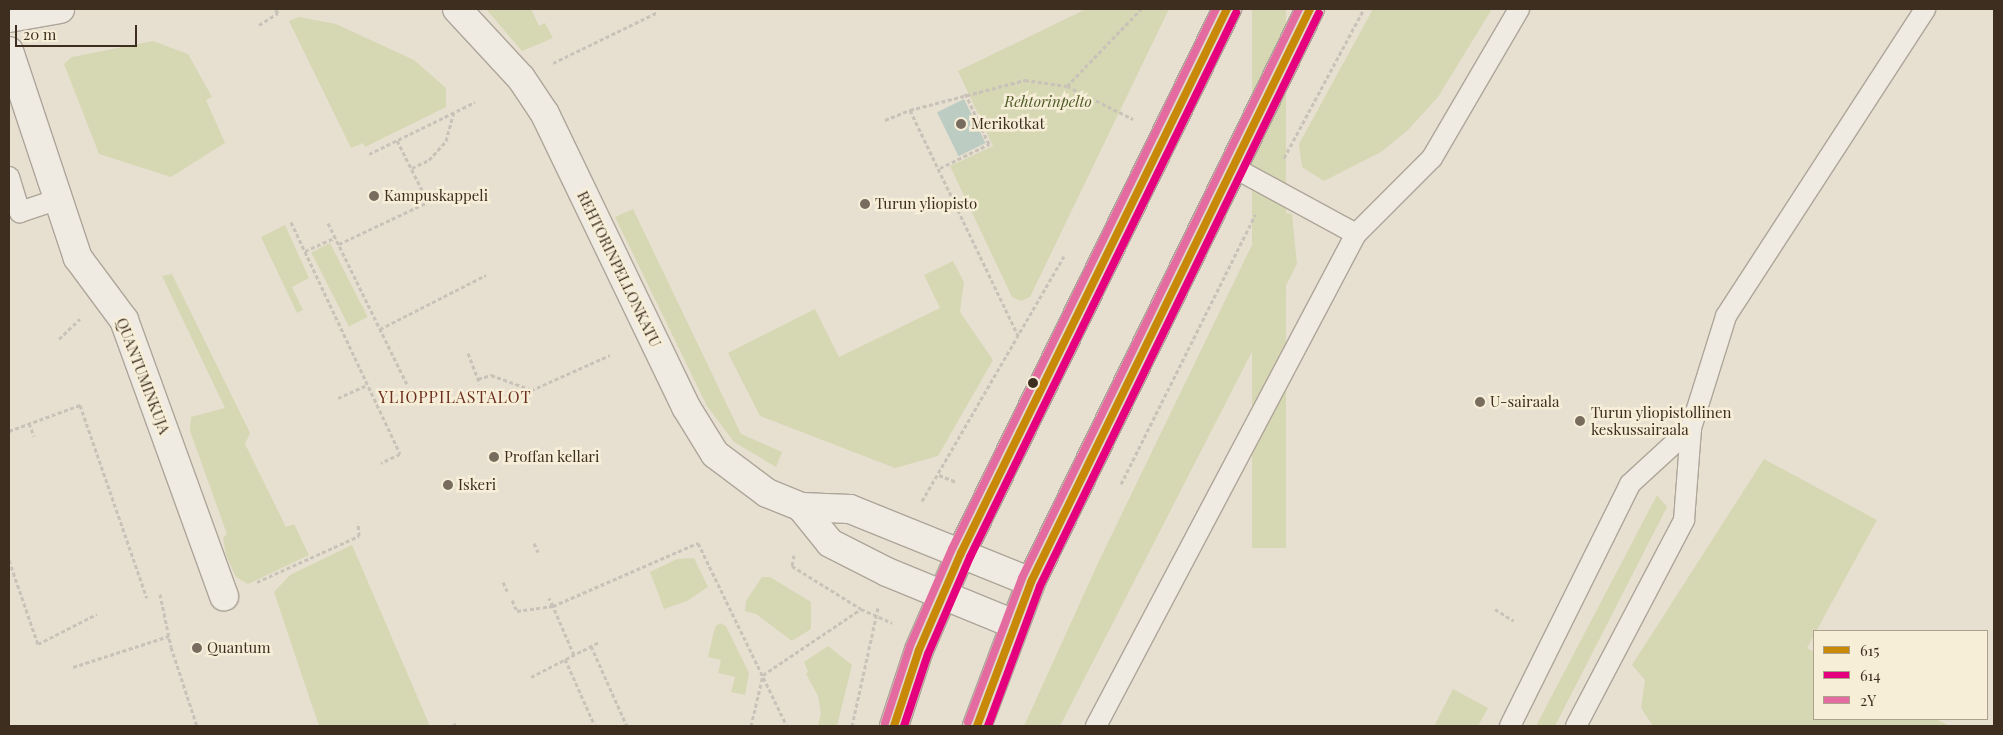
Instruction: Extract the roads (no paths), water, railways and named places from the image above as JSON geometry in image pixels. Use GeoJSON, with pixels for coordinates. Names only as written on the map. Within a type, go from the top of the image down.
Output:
{"type":"FeatureCollection","features":[{"type":"Feature","properties":{"kind":"highway"},"geometry":{"type":"LineString","coordinates":[[894,726],[919,650],[944,597],[961,553],[1227,9]]}},
{"type":"Feature","properties":{"kind":"highway"},"geometry":{"type":"LineString","coordinates":[[977,726],[1031,582],[1231,166],[1310,9]]}},
{"type":"Feature","properties":{"kind":"street"},"geometry":{"type":"LineString","coordinates":[[9,18],[60,9]]}},
{"type":"Feature","properties":{"kind":"street","name":"REHTORINPELLONKATU"},"geometry":{"type":"LineString","coordinates":[[456,9],[497,49],[545,114],[701,434],[736,471],[767,493],[801,507],[850,509],[1031,582]]}},
{"type":"Feature","properties":{"kind":"street","name":"QUANTUMINKUJA"},"geometry":{"type":"LineString","coordinates":[[9,50],[78,258],[124,320],[224,596]]}},
{"type":"Feature","properties":{"kind":"street","name":"REHTORINPELLONKATU"},"geometry":{"type":"LineString","coordinates":[[801,507],[830,542],[944,597],[1014,624]]}},
{"type":"Feature","properties":{"kind":"lane"},"geometry":{"type":"LineString","coordinates":[[1096,726],[1356,234],[1432,158],[1520,9]]}},
{"type":"Feature","properties":{"kind":"lane"},"geometry":{"type":"LineString","coordinates":[[1576,726],[1684,520],[1690,428],[1726,316],[1925,9]]}},
{"type":"Feature","properties":{"kind":"lane"},"geometry":{"type":"LineString","coordinates":[[1231,166],[1268,188],[1356,234]]}},
{"type":"Feature","properties":{"kind":"lane"},"geometry":{"type":"LineString","coordinates":[[9,177],[20,212],[59,199]]}},
{"type":"Feature","properties":{"kind":"lane"},"geometry":{"type":"LineString","coordinates":[[1510,726],[1630,484],[1690,428]]}},
{"type":"Feature","properties":{"kind":"place","name":"Merikotkat"},"geometry":{"type":"Point","coordinates":[961,124]}},
{"type":"Feature","properties":{"kind":"place","name":"Kampuskappeli"},"geometry":{"type":"Point","coordinates":[374,196]}},
{"type":"Feature","properties":{"kind":"place","name":"Turun yliopisto"},"geometry":{"type":"Point","coordinates":[865,204]}},
{"type":"Feature","properties":{"kind":"place","name":"U-sairaala"},"geometry":{"type":"Point","coordinates":[1480,402]}},
{"type":"Feature","properties":{"kind":"place","name":"Turun yliopistollinen keskussairaala"},"geometry":{"type":"Point","coordinates":[1580,421]}},
{"type":"Feature","properties":{"kind":"place","name":"Proffan kellari"},"geometry":{"type":"Point","coordinates":[494,457]}},
{"type":"Feature","properties":{"kind":"place","name":"Iskeri"},"geometry":{"type":"Point","coordinates":[448,485]}},
{"type":"Feature","properties":{"kind":"place","name":"Quantum"},"geometry":{"type":"Point","coordinates":[197,648]}},
{"type":"Feature","properties":{"kind":"district","name":"YLIOPPILASTALOT"},"geometry":{"type":"Point","coordinates":[455,397]}},
{"type":"Feature","properties":{"kind":"park label","name":"Rehtorinpelto"},"geometry":{"type":"Point","coordinates":[1048,102]}}]}
